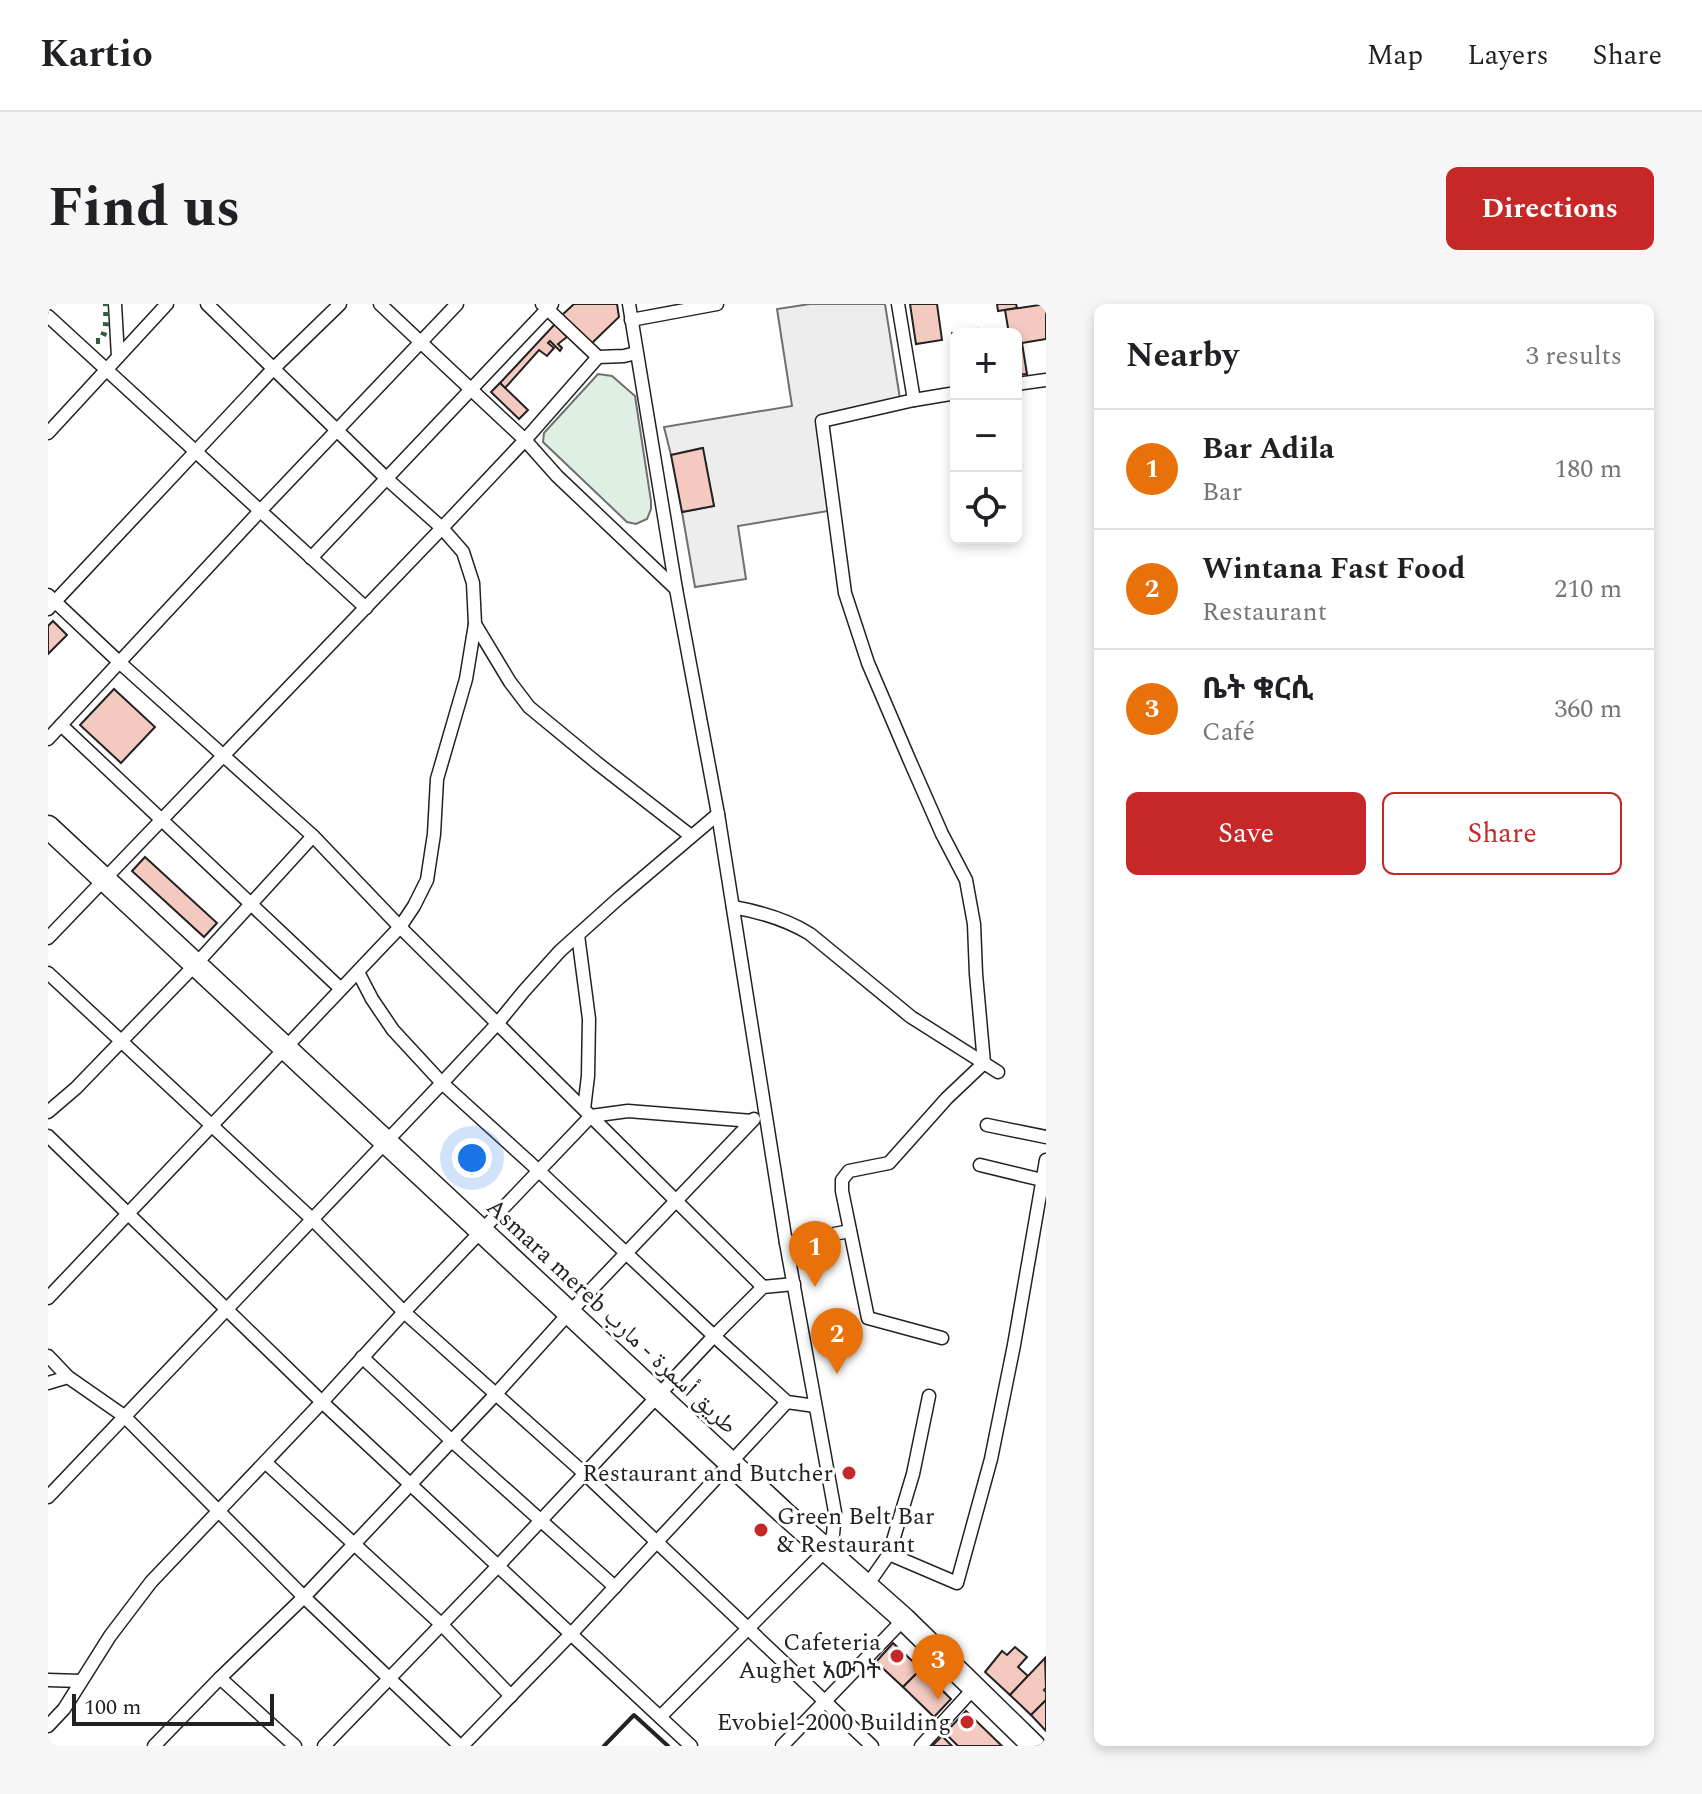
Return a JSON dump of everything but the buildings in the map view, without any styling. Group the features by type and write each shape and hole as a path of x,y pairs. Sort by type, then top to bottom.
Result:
{"highway":[{"name":"Asmara mereb طريق أسمرة - مارب","path":"48,827 825,1551 904,1619 1034,1746"}],"street":[{"path":"115,304 118,357"},
{"path":"48,433 167,304"},
{"path":"48,1298 358,972 400,927 414,906 427,880 434,834 437,779 466,679 475,624 473,583 463,552 442,528 387,479 207,304"},
{"path":"340,304 273,369 50,602 313,836 400,927 763,1287"},
{"path":"380,304 525,440 557,476 676,589"},
{"path":"48,739 457,304"},
{"path":"629,304 676,589 718,814 786,1243 835,1512 833,1535 825,1551 660,1717"},
{"path":"631,320 717,304"},
{"path":"898,304 914,400"},
{"path":"311,558 471,391 547,306 598,357"},
{"path":"48,316 366,608"},
{"path":"48,938 442,528 598,357 636,353"},
{"path":"1022,383 1046,380"},
{"path":"950,394 822,421 845,593 868,663 936,821 966,880 974,924 984,1063"},
{"path":"475,624 529,707 691,836"},
{"path":"61,725 341,989"},
{"path":"48,1497 442,1083 578,935 718,814"},
{"path":"48,1112 76,1088 196,964 313,836"},
{"path":"733,907 792,923 810,934 911,1017 998,1072"},
{"path":"48,1726 64,1709 110,1636 151,1582 539,1171 588,1112 589,1019 578,935"},
{"path":"358,972 393,1030 442,1083 787,1402 815,1406"},
{"path":"48,973 312,1219 404,1312 584,1473 872,1746"},
{"path":"942,1338 868,1318 842,1180 849,1171 889,1163 947,1098 984,1063"},
{"path":"154,1746 304,1597 765,1109"},
{"path":"588,1112 628,1111 752,1121"},
{"path":"987,1125 1046,1137"},
{"path":"48,1136 322,1402 691,1746"},
{"path":"889,1554 957,1583 991,1459 1046,1160"},
{"path":"980,1165 1042,1180"},
{"path":"786,1243 850,1231"},
{"path":"324,1746 763,1287 794,1284"},
{"path":"48,1356 68,1377 124,1416 304,1597 461,1746 571,1634 787,1402"},
{"path":"362,1357 615,1587"},
{"path":"48,1383 68,1377"},
{"path":"866,1587 889,1554 913,1474 929,1396"},
{"path":"265,1462 442,1625 511,1696"},
{"path":"782,1746 904,1619"},
{"path":"220,1678 295,1746"},
{"path":"48,1680 81,1681"},
{"path":"921,1746 975,1687"}],"green space":[{"path":"598,374 612,376 635,396 651,501 647,519 636,524 627,522 543,442 544,433"}],"shaded area":[{"path":"810,304 885,304 901,405 820,419 834,510 738,526 746,579 695,587 682,512 714,506 702,448 671,455 664,427 792,406 777,309"}],"hedge":[{"path":"96,341 100,341 104,332 106,304"}],"wall":[{"path":"604,1746 634,1715 668,1746"}],"place":[{"name":"Bar Adila","path":"815,1287"},
{"name":"Wintana Fast Food","path":"837,1374"},
{"name":"Restaurant and Butcher","path":"849,1473"},
{"name":"Green Belt Bar & Restaurant","path":"761,1530"},
{"name":"Cafeteria Aughet አውገት","path":"897,1656"},
{"name":"ቤት ቁርሲ","path":"938,1700"},
{"name":"Evobiel-2000 Building","path":"967,1722"}]}
